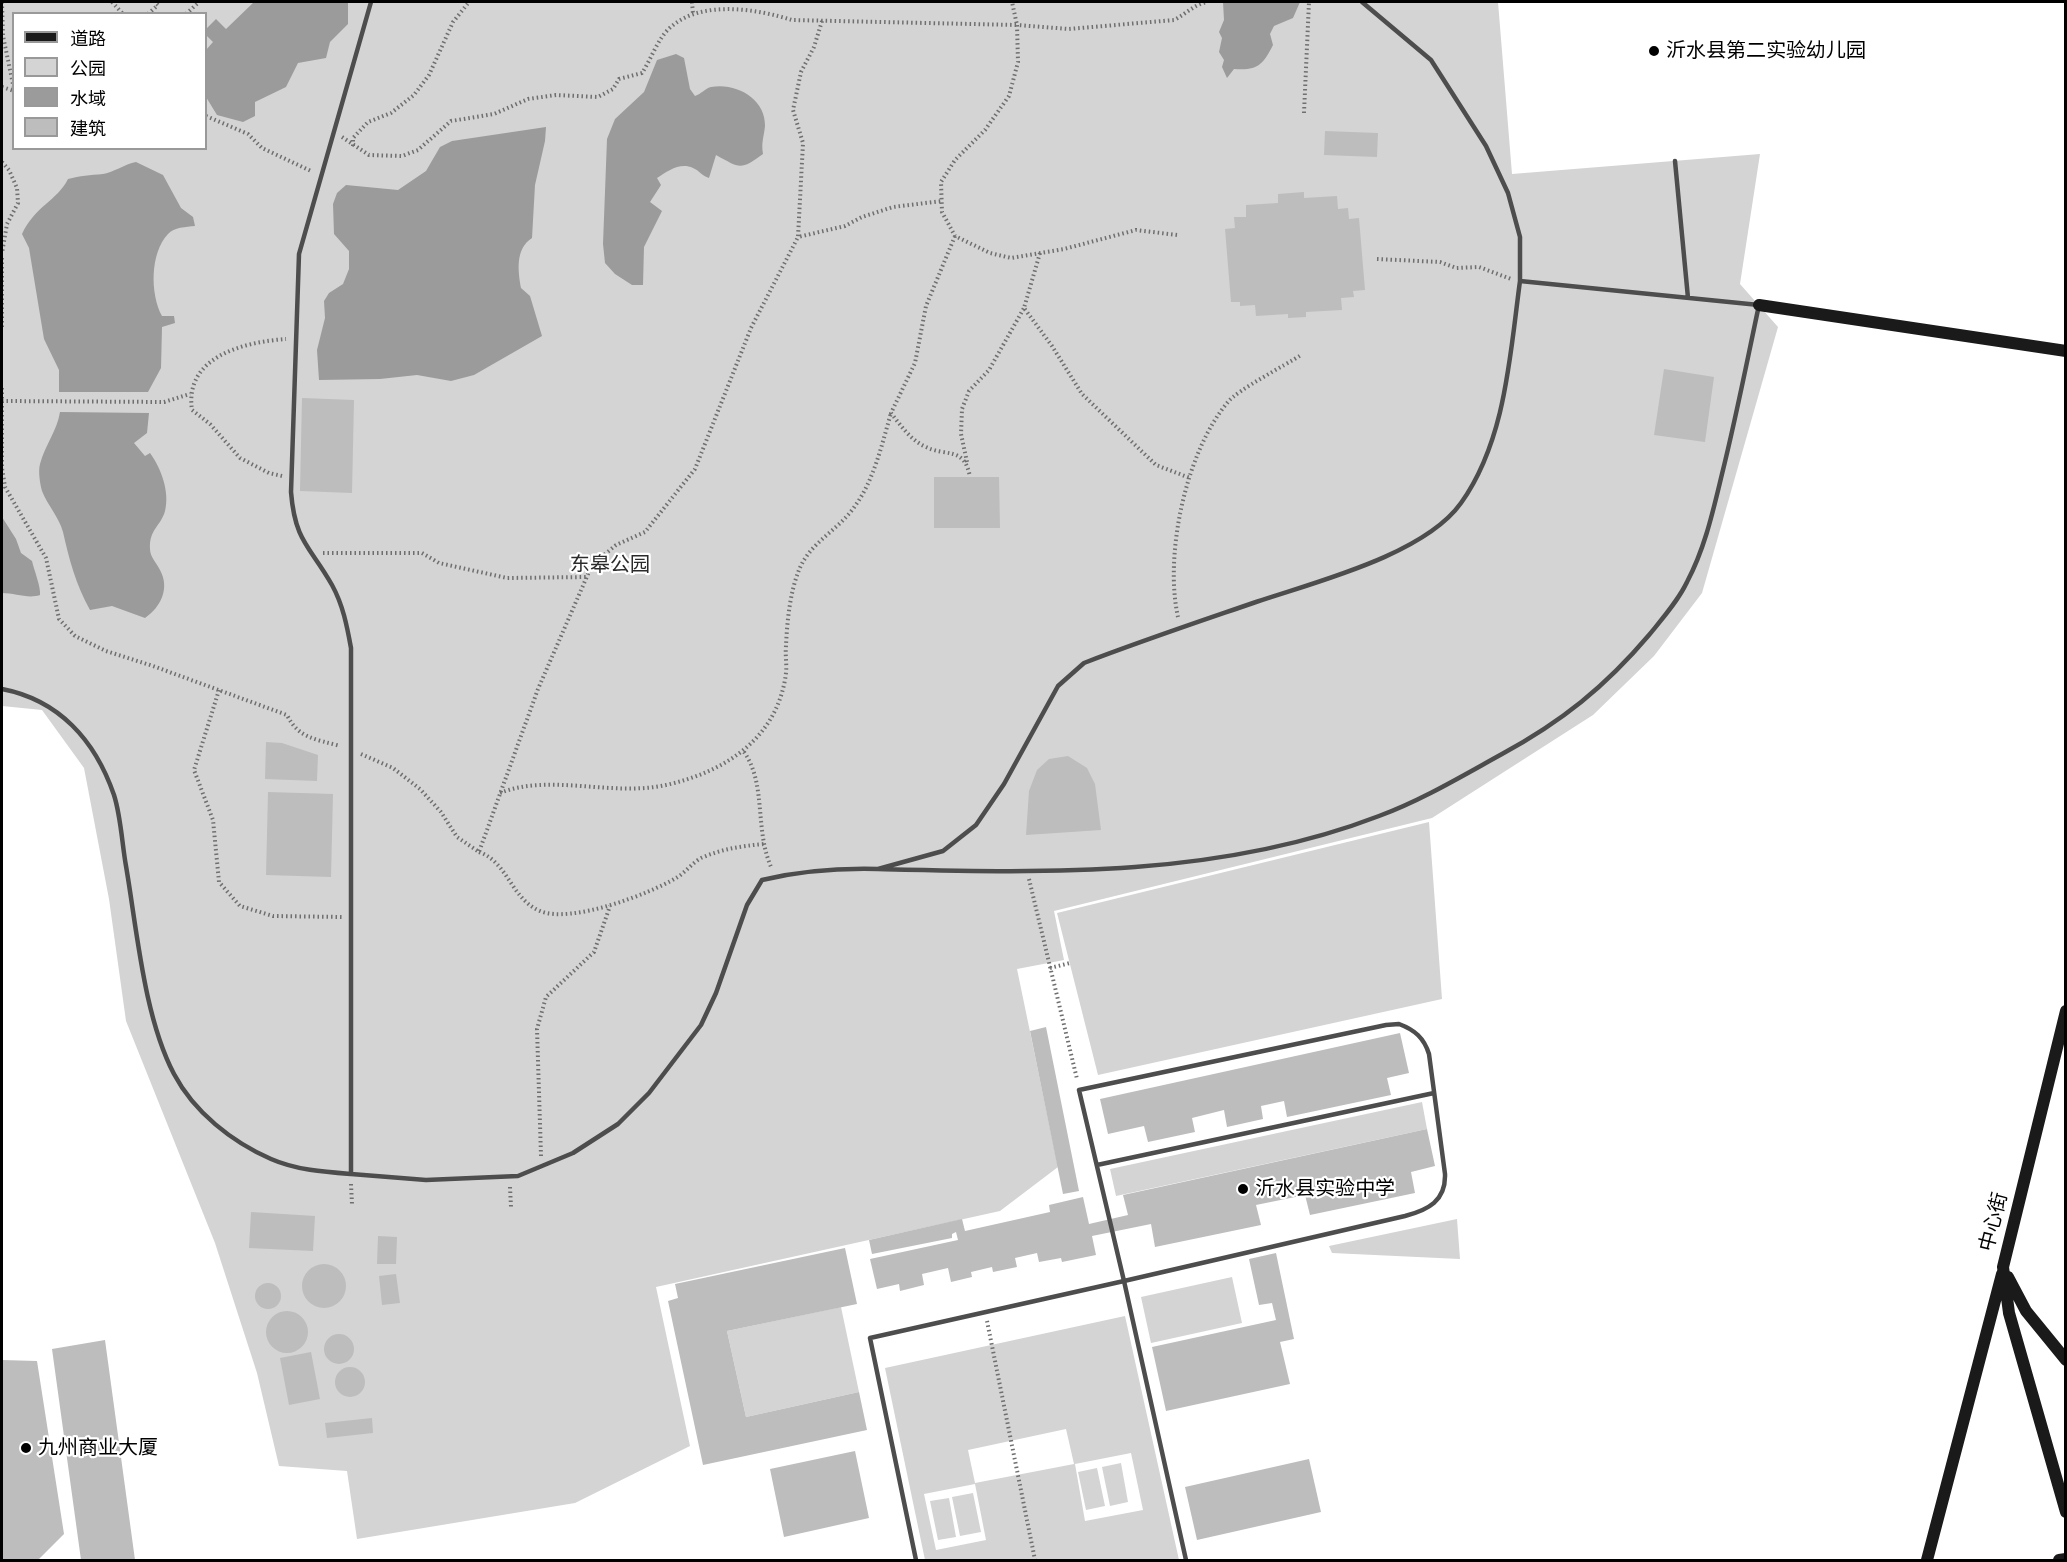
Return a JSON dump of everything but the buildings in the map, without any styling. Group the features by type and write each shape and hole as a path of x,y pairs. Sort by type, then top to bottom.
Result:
{"main road":[{"path":"1759,305 2066,351"},
{"name":"中心街","path":"2066,1011 2003,1267 2009,1313 2066,1512"},
{"path":"2003,1267 2026,1311 2066,1360"},
{"path":"1927,1560 2003,1267"},
{"path":"2060,1560 2066,1559"}],"lane":[{"path":"351,1174 351,648 344,611 332,585 310,553 293,519 291,478 299,254 371,2"},
{"path":"878,869 943,850 976,825 1004,784 1058,686 1084,663 1181,627 1372,562 1431,532 1461,503 1482,464 1502,404 1520,281 1520,237 1508,193 1486,146 1431,60 1362,2"},
{"path":"1675,161 1689,298"},
{"path":"2,689 38,699 56,709 71,722 98,759 114,796 156,1031 174,1074 200,1112 238,1141 272,1159 310,1170 426,1180 518,1176 573,1153 618,1124 649,1093 700,1025 716,993 747,905 762,879 792,873 878,869 1105,871 1234,856 1316,838 1382,816 1527,740 1581,704 1618,672 1660,621 1687,583 1708,533 1736,419 1759,305 1520,281"},
{"path":"916,1560 870,1338 1124,1281 1405,1216 1430,1207 1439,1200 1445,1184 1426,1043 1410,1028 1399,1024 1386,1025 1080,1092 1124,1281 1186,1560"},
{"path":"1097,1165 1434,1093"}],"path":[{"path":"2,2 3,36 12,80"},
{"path":"353,146 353,138 368,122 391,113 414,95 429,75 453,22 469,2"},
{"path":"692,2 693,14"},
{"path":"1012,2 1017,25 1018,62 1009,96 985,130 955,160 941,182 942,212 955,236 990,253 1011,258 1136,230 1177,235"},
{"path":"334,128 353,146 369,155 402,156 418,150 452,121 494,114 528,99 556,95 587,98 606,94 619,79 642,73 671,27 693,14 731,10 765,11 792,20 1017,25 1069,29 1173,20 1186,14 1196,4 1207,2"},
{"path":"1305,113 1309,2"},
{"path":"479,852 538,688 592,565 616,545 645,532 695,469 751,328 798,237 803,143 793,110 801,72 814,47 822,21"},
{"path":"207,116 248,134 262,148 320,175"},
{"path":"2,162 9,170 17,188 18,203 7,224 2,253"},
{"path":"798,237 845,226 862,217 892,207 942,201"},
{"path":"499,793 514,787 534,785 632,789 666,785 711,771 744,752 767,726 781,698 786,672 790,610 799,569 814,545 842,523 857,505 870,476 891,413 915,363 926,306 955,236"},
{"path":"970,477 961,434 962,409 969,391 989,370 1024,308 1040,253"},
{"path":"2,258 2,327"},
{"path":"1377,259 1440,262 1456,268 1479,267 1520,281"},
{"path":"1024,308 1052,345 1082,394 1156,465 1190,478"},
{"path":"291,478 269,473 240,458 210,424 192,410 190,394 195,377 205,364 218,356 253,344 296,338"},
{"path":"1181,627 1174,597 1174,551 1183,496 1206,438 1228,401 1301,355"},
{"path":"2,388 2,468 5,487 46,558 59,619 75,636 106,651 287,716 294,728 304,735 351,750 393,768 420,789 441,812 457,837 479,852 490,856 499,864 522,900 541,912 575,913 610,906 676,878 698,860 728,848 764,844"},
{"path":"2,401 164,402 190,394"},
{"path":"891,413 905,432 924,446 959,456 968,463"},
{"path":"310,553 422,553 439,563 507,578 587,577"},
{"path":"219,690 194,770 213,820 219,882 240,906 273,916 351,917"},
{"path":"744,752 752,763 757,784 764,844 776,876"},
{"path":"1027,872 1080,1092"},
{"path":"542,1166 537,1029 546,997 594,952 610,906"},
{"path":"1050,968 1070,963"},
{"path":"351,1174 352,1204"},
{"path":"509,1177 511,1207"},
{"path":"985,1312 1035,1560"}],"green space":[{"name":"东皋公园","path":"2,2 1498,2 1512,174 1760,154 1740,284 1778,327 1702,593 1654,656 1593,715 1432,818 1054,911 1064,960 1017,969 1058,1167 1000,1211 656,1287 690,1446 575,1503 357,1539 347,1471 279,1466 257,1373 215,1243 126,1021 109,899 84,768 42,710 2,706"},
{"path":"1429,822 1442,999 1098,1075 1057,913"},
{"path":"1422,1102 1427,1129 1116,1196 1110,1169"},
{"path":"1457,1219 1460,1259 1332,1253 1329,1246"},
{"path":"1232,1277 1242,1323 1151,1343 1141,1297"},
{"path":"841,1307 859,1392 746,1417 727,1331"},
{"path":"1125,1316 1179,1560 925,1560 885,1368","holes":["1066,1429 1074,1464 975,1483 968,1450","1131,1453 1143,1510 1085,1521 1075,1464","975,1484 986,1540 936,1550 924,1494"]},
{"path":"1121,1463 1128,1502 1110,1506 1102,1467"},
{"path":"1097,1468 1105,1506 1086,1510 1078,1472"},
{"path":"973,1493 981,1532 960,1536 952,1497"},
{"path":"949,1498 956,1537 938,1540 930,1501"}],"water":[{"path":"254,2 348,2 348,24 330,42 326,58 298,63 286,87 255,102 255,116 243,122 217,115 207,99 207,49 213,42 207,36 207,28 216,19 226,29"},
{"path":"1223,2 1300,2 1293,18 1274,26 1270,34 1273,45 1262,62 1254,68 1234,69 1227,78 1222,67 1224,60 1219,52 1222,38 1219,32 1224,20"},
{"path":"676,54 684,58 690,89 695,96 709,88 721,86 739,90 755,100 764,116 763,154 740,166 716,155 709,178 693,168 683,166 674,168 657,178 661,185 650,202 662,211 644,247 643,285 632,285 615,274 605,263 603,244 607,139 615,119 644,92 657,60"},
{"path":"546,127 535,185 532,238 523,248 519,261 521,288 530,296 542,336 474,375 451,381 417,375 380,379 319,380 317,350 325,318 324,301 329,293 343,284 349,269 349,251 334,234 333,204 337,193 346,185 398,190 426,171 440,147 452,141"},
{"path":"136,162 163,175 181,208 193,217 195,226 173,230 168,234 162,242 155,262 154,285 158,307 162,316 174,316 175,323 162,327 161,368 148,392 59,392 59,370 44,339 29,248 22,234 27,224 58,193 68,179 107,173"},
{"path":"60,412 149,413 147,433 134,443 145,456 150,453 158,466 164,480 166,504 163,516 150,542 150,552 163,577 164,590 156,608 145,618 112,606 90,610 81,591 70,562 61,527 42,491 39,470"},
{"path":"2,517 16,539 21,553 32,561 40,595 2,593"}],"place":[{"name":"沂水县第二实验幼儿园","path":"1654,51"},
{"name":"沂水县实验中学","path":"1243,1189"},
{"name":"九州商业大厦","path":"26,1448"}]}
